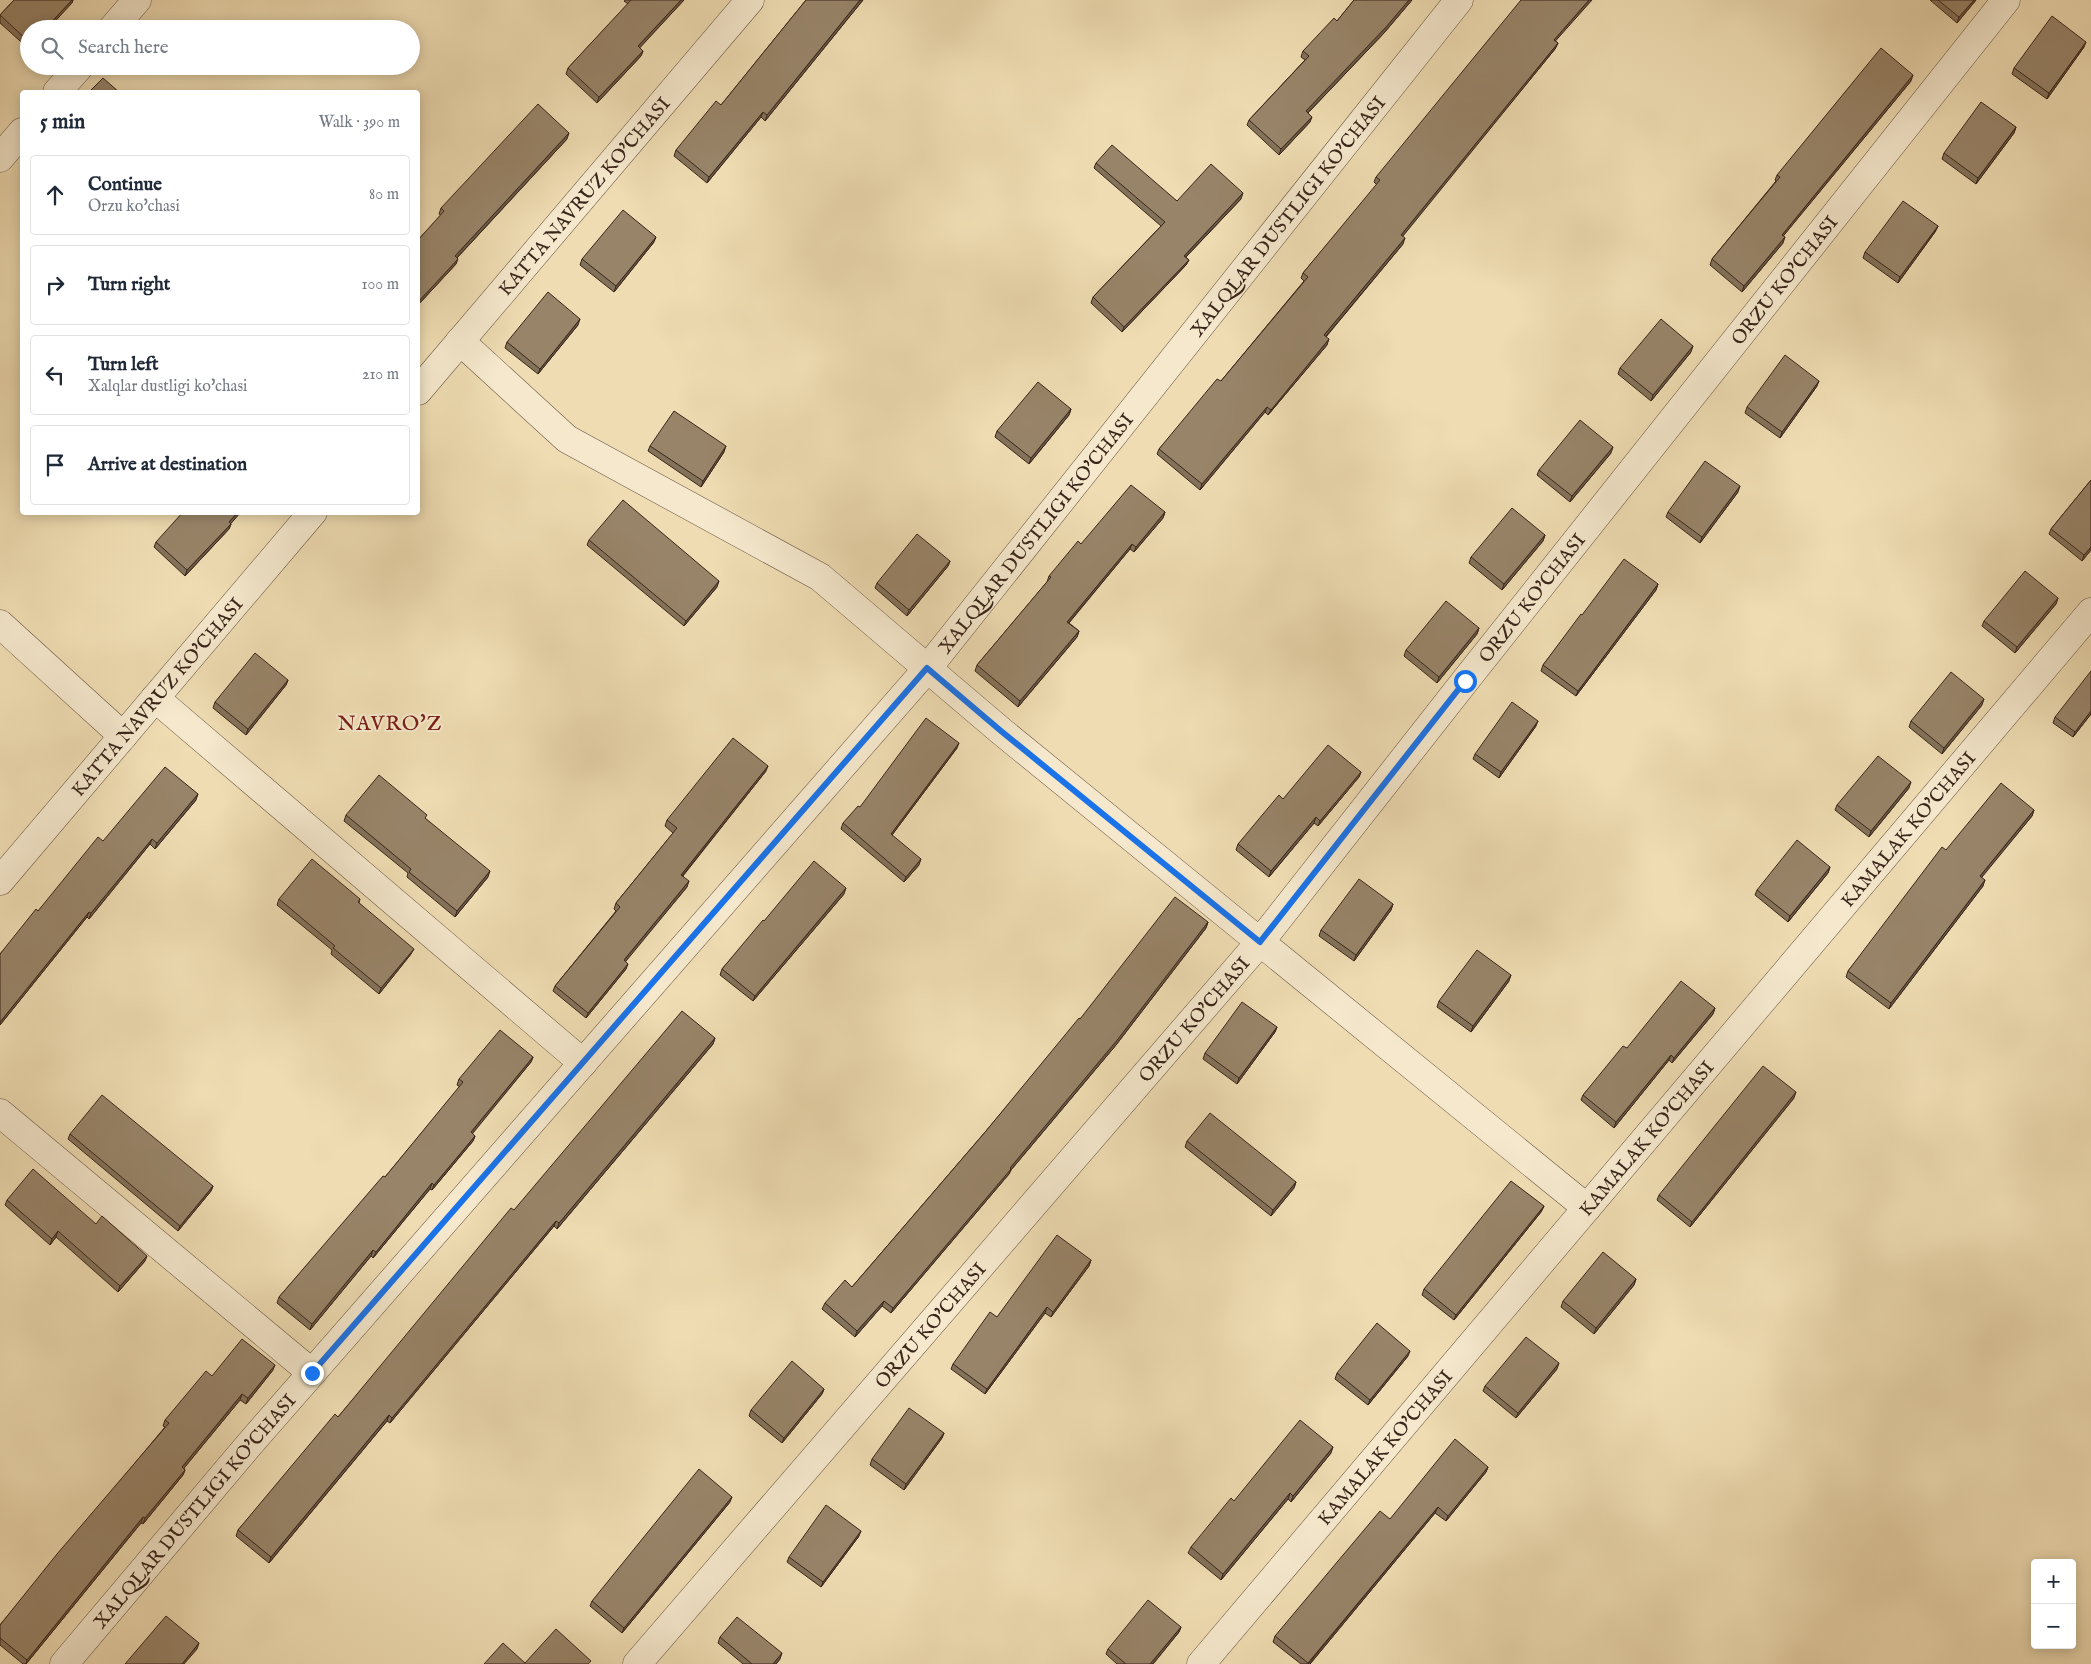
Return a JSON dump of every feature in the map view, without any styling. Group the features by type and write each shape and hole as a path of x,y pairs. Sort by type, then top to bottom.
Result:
{"street":[{"path":"120,20 137,0"},
{"name":"KATTA NAVRUZ KO'CHASI","path":"420,388 750,0"},
{"name":"XALQLAR DUSTLIGI KO'CHASI","path":"64,1664 248,1446 927,668 1459,0"},
{"name":"ORZU KO'CHASI","path":"637,1664 1260,942 2006,0"},
{"path":"59,90 72,75"},
{"path":"0,158 20,134"},
{"path":"460,341 566,439 820,577 1001,731 1587,1208"},
{"name":"KATTA NAVRUZ KO'CHASI","path":"0,880 311,515"},
{"name":"KAMALAK KO'CHASI","path":"1200,1664 2091,612"},
{"path":"0,624 124,736"},
{"path":"156,698 583,1063"},
{"path":"0,1113 312,1373"}],"building":[{"path":"14,0 72,0 53,20 20,20 20,34 0,15"},
{"path":"631,0 681,0 638,46 643,51 599,97 568,68"},
{"path":"806,0 860,0 767,115 763,112 709,177 676,150 716,101 721,105"},
{"path":"1354,0 1409,0 1386,27 1306,111 1312,117 1281,149 1249,120 1309,56 1303,51 1334,18 1337,21"},
{"path":"1521,0 1589,0 1554,40 1558,43 1401,235 1405,238 1324,335 1329,339 1271,410 1267,407 1202,484 1159,449 1217,379 1221,381 1308,277 1303,273 1380,180 1376,177"},
{"path":"1938,0 1974,0 1959,17"},
{"path":"2052,16 2086,42 2049,93 2014,68"},
{"path":"1881,48 1913,75 1782,235 1785,237 1744,286 1712,259 1780,177 1777,175"},
{"path":"103,78 117,90 91,90"},
{"path":"1981,102 2016,127 1978,178 1944,153"},
{"path":"538,104 569,133 455,256 458,259 420,300 420,238 444,211 441,208"},
{"path":"1112,145 1177,201 1211,164 1243,193 1184,256 1189,260 1124,327 1093,297 1165,222 1096,163"},
{"path":"1903,201 1938,226 1900,277 1865,252"},
{"path":"623,210 656,237 616,286 582,259"},
{"path":"548,292 580,319 540,369 507,342"},
{"path":"1661,319 1693,346 1653,395 1620,368"},
{"path":"1785,355 1819,381 1782,432 1747,407"},
{"path":"1038,382 1071,409 1031,458 997,431"},
{"path":"674,411 726,446 703,481 650,446"},
{"path":"1580,420 1613,447 1572,496 1539,470"},
{"path":"1705,461 1740,486 1702,537 1668,512"},
{"path":"2091,480 2091,547 2084,555 2051,529"},
{"path":"1131,485 1165,512 1136,547 1132,544 1067,622 1079,631 1020,701 977,665 1051,577 1049,576 1078,541 1081,544"},
{"path":"623,500 719,581 686,621 589,540"},
{"path":"1512,508 1545,535 1504,584 1471,557"},
{"path":"180,515 235,515 229,522 231,524 187,570 156,542"},
{"path":"917,534 950,561 909,610 877,583"},
{"path":"1624,559 1658,584 1578,691 1543,665"},
{"path":"2025,571 2058,598 2017,647 1984,621"},
{"path":"1446,601 1479,628 1439,677 1406,650"},
{"path":"255,653 288,680 248,729 215,702"},
{"path":"2091,671 2091,711 2075,732 2055,717"},
{"path":"1951,672 1984,699 1944,748 1911,721"},
{"path":"1512,702 1538,721 1501,772 1475,754"},
{"path":"926,718 959,743 891,834 921,859 906,877 843,823 858,806 860,807"},
{"path":"733,738 768,766 681,875 689,881 624,960 628,964 588,1013 555,986 620,907 616,903 677,828 667,820"},
{"path":"1328,745 1361,772 1320,821 1316,817 1271,871 1238,844 1279,795 1283,799"},
{"path":"1878,756 1911,782 1871,831 1837,805"},
{"path":"165,767 198,794 157,843 152,839 91,913 89,912 0,1022 0,954 36,909 38,911 98,837 103,841"},
{"path":"379,775 427,815 425,818 490,871 457,911 409,872 411,869 346,815"},
{"path":"2001,783 2034,810 1980,876 1985,880 1891,1003 1848,971 1942,847 1946,850"},
{"path":"1797,840 1830,867 1790,916 1757,890"},
{"path":"312,859 360,899 358,902 414,949 381,988 279,899"},
{"path":"814,861 846,888 755,996 722,969"},
{"path":"1359,879 1393,904 1356,955 1321,930"},
{"path":"1175,897 1208,922 1118,1039 893,1308 884,1301 857,1331 825,1303 845,1280 852,1287 1080,1019"},
{"path":"1477,950 1511,975 1473,1026 1439,1001"},
{"path":"1681,981 1715,1008 1674,1058 1671,1055 1616,1122 1583,1095 1623,1046 1627,1048"},
{"path":"1242,1002 1277,1027 1239,1078 1205,1053"},
{"path":"682,1011 715,1038 559,1223 556,1221 392,1418 389,1415 271,1557 238,1530 335,1414 338,1417 511,1208 514,1210"},
{"path":"500,1030 533,1057 471,1132 475,1136 434,1185 432,1183 376,1252 373,1250 312,1324 279,1297 383,1176 385,1177 463,1082 459,1079"},
{"path":"1763,1066 1796,1092 1692,1222 1659,1195"},
{"path":"102,1095 213,1186 180,1226 70,1134"},
{"path":"1210,1113 1296,1182 1273,1210 1187,1141"},
{"path":"33,1169 96,1224 102,1216 147,1256 120,1286 58,1231 52,1239 7,1200"},
{"path":"1511,1181 1544,1206 1456,1315 1424,1289"},
{"path":"1057,1235 1091,1260 1053,1312 1047,1307 987,1389 953,1364 990,1312 997,1317"},
{"path":"1603,1252 1636,1279 1596,1328 1563,1301"},
{"path":"1377,1323 1410,1351 1370,1400 1337,1373"},
{"path":"1526,1337 1559,1363 1518,1413 1485,1386"},
{"path":"242,1339 275,1365 248,1398 242,1394 182,1467 185,1470 145,1518 143,1517 27,1660 0,1638 0,1625 57,1554 169,1423 165,1420 206,1371 212,1376"},
{"path":"792,1361 824,1389 784,1438 751,1410"},
{"path":"909,1408 944,1433 906,1484 872,1459"},
{"path":"1300,1420 1333,1447 1293,1496 1290,1493 1223,1574 1191,1547 1231,1498 1234,1501"},
{"path":"1455,1439 1488,1467 1448,1516 1438,1507 1308,1663 1275,1636 1380,1511 1390,1519"},
{"path":"699,1469 732,1497 624,1628 592,1601"},
{"path":"826,1505 861,1531 823,1582 789,1557"},
{"path":"1148,1600 1181,1627 1150,1664 1126,1664 1108,1649"},
{"path":"166,1616 199,1643 182,1664 125,1664"},
{"path":"737,1617 782,1653 773,1664 752,1664 720,1637"},
{"path":"556,1629 591,1661 588,1664 484,1664 503,1643 525,1663"}],"district":[{"name":"NAVRO'Z","path":"390,723"}],"route":[{"path":"312,1373 927,668 1001,731 1260,942 1465,681"}]}
